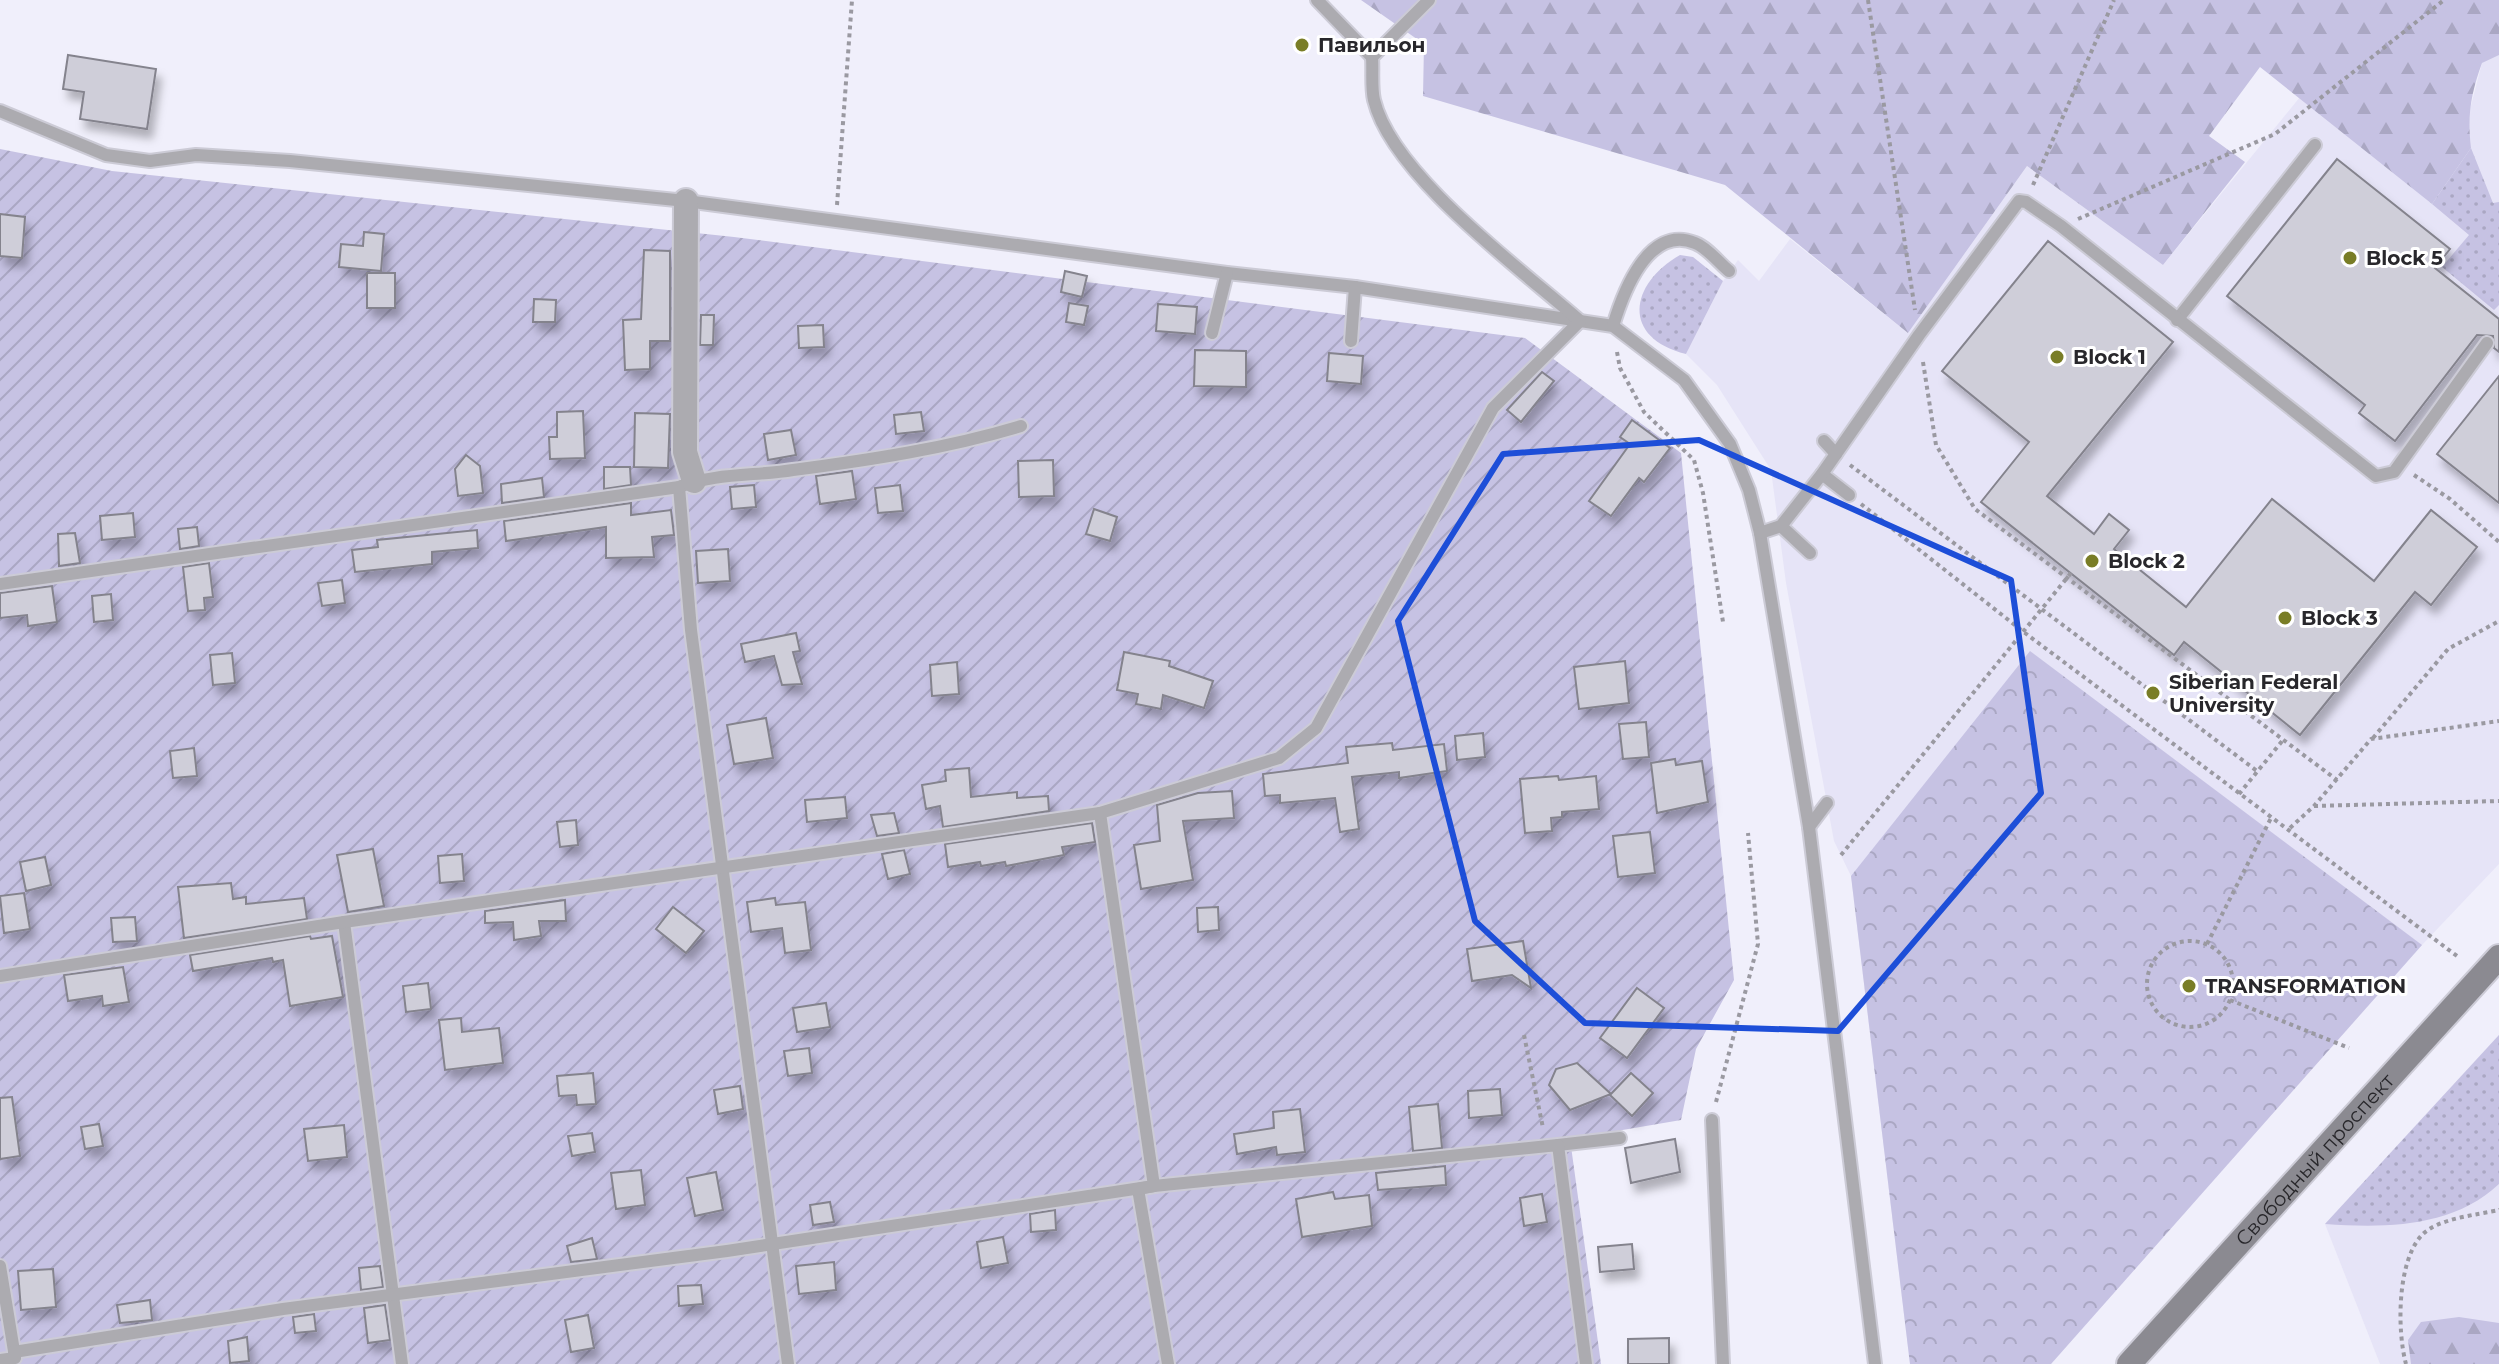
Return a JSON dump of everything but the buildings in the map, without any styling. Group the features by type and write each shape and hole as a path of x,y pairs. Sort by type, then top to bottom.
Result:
{"main road":[{"name":"Свободный проспект","path":"2129,1364 2499,957"}],"street":[{"path":"686,201 686,484"}],"lane":[{"path":"1317,0 1372,57 1374,100 1394,146 1422,181 1580,321"},
{"path":"1372,57 1429,0"},
{"path":"0,111 106,155 150,161 196,155 290,161 686,201 1227,273 1355,287 1613,326 1684,380 1694,393 1730,444 1749,490 1760,533 1809,827 1875,1364"},
{"path":"2177,320 2315,145"},
{"path":"1760,533 1781,526 1822,474 2012,207 2026,202 2061,226 2368,471 2385,477 2394,472 2487,343"},
{"path":"1613,326 1625,288 1661,245 1679,239 1699,244 1729,271"},
{"path":"1212,333 1227,273"},
{"path":"1616,275 1625,288"},
{"path":"1351,341 1355,287"},
{"path":"0,976 344,922 1100,813 1279,758 1316,728 1493,408 1580,321"},
{"path":"0,584 884,455 975,440 1021,426"},
{"path":"1824,441 1836,454"},
{"path":"1822,474 1849,495"},
{"path":"686,484 691,630 788,1364"},
{"path":"1781,526 1810,553"},
{"path":"1809,827 1827,803"},
{"path":"1100,813 1154,1186"},
{"path":"344,922 402,1364"},
{"path":"1712,1120 1723,1364"},
{"path":"0,1360 283,1309 770,1244 1154,1186 1620,1138"},
{"path":"1558,1145 1586,1364"},
{"path":"1138,1189 1168,1364"},
{"path":"0,1266 15,1358"}],"path":[{"path":"836,221 852,0"},
{"path":"1868,0 1936,445 1975,509 2069,575 2337,780"},
{"path":"2026,202 2114,0"},
{"path":"2061,226 2275,134 2444,0"},
{"path":"1613,326 1620,368 1644,412 1694,460 1703,493 1723,622"},
{"path":"1836,454 2257,771"},
{"path":"2394,472 2418,475 2499,542"},
{"path":"1849,495 2025,633 2271,818 2290,828 2457,956"},
{"path":"1841,855 2025,633 2069,575"},
{"path":"2290,828 2337,780 2448,649 2499,621"},
{"path":"2371,739 2499,721"},
{"path":"2239,794 2283,739"},
{"path":"2314,806 2499,801"},
{"path":"2207,944 2271,818"},
{"path":"1712,1120 1758,944 1748,833"},
{"path":"2178,942 2207,944 2227,961 2233,987 2230,1000 2222,1012 2197,1026 2169,1022 2150,1000 2146,986 2155,958 2178,942"},
{"path":"2230,1000 2349,1048"},
{"path":"1524,1035 1545,1141 1558,1145"},
{"path":"2406,1364 2401,1345 2400,1318 2409,1255 2423,1234 2443,1224 2499,1210"}],"highlighted area":[{"path":"1699,440 2011,580 2041,793 1838,1031 1585,1023 1475,921 1398,621 1503,454"}],"shaded area":[{"name":"Siberian Federal University","path":"2499,55 2499,864 2422,945 2051,1364 1910,1364 1851,876 1834,841 1786,583 1771,470 1717,385 1686,354 1723,281 1738,260 1759,281 1790,239 1908,333 2027,166 2163,265 2300,97 2432,204 2467,121 2482,63"},
{"path":"2499,1035 2499,1364 2380,1364 2325,1224"}],"green space":[{"path":"1361,0 2499,0 2499,55 2482,63 2478,74 2470,115 2471,148 2432,204 2260,67 2209,136 2245,162 2163,265 2027,166 1908,333 1725,185 1423,96 1424,44"},
{"path":"2471,148 2493,203 2499,202 2499,305 2494,310 2442,267 2469,235 2432,204"},
{"path":"0,149 112,171 734,237 1525,338 1681,453 1734,980 1696,1049 1681,1120 1570,1139 1601,1364 0,1364"},
{"path":"1680,255 1693,257 1723,281 1686,354 1650,336 1642,323 1640,309 1642,295 1650,280"},
{"path":"2030,651 2422,945 2051,1364 1910,1364 1851,876"},
{"path":"2499,1035 2499,1184 2480,1199 2439,1217 2394,1225 2325,1224"},
{"path":"2459,1317 2499,1323 2499,1364 2411,1364 2408,1340 2421,1322"}],"place":[{"name":"Павильон","path":"1302,45"},
{"name":"Block 5","path":"2350,258"},
{"name":"Block 1","path":"2057,357"},
{"name":"Block 2","path":"2092,561"},
{"name":"Block 3","path":"2285,618"},
{"name":"Siberian Federal University","path":"2153,693"},
{"name":"TRANSFORMATION","path":"2189,986"}]}
